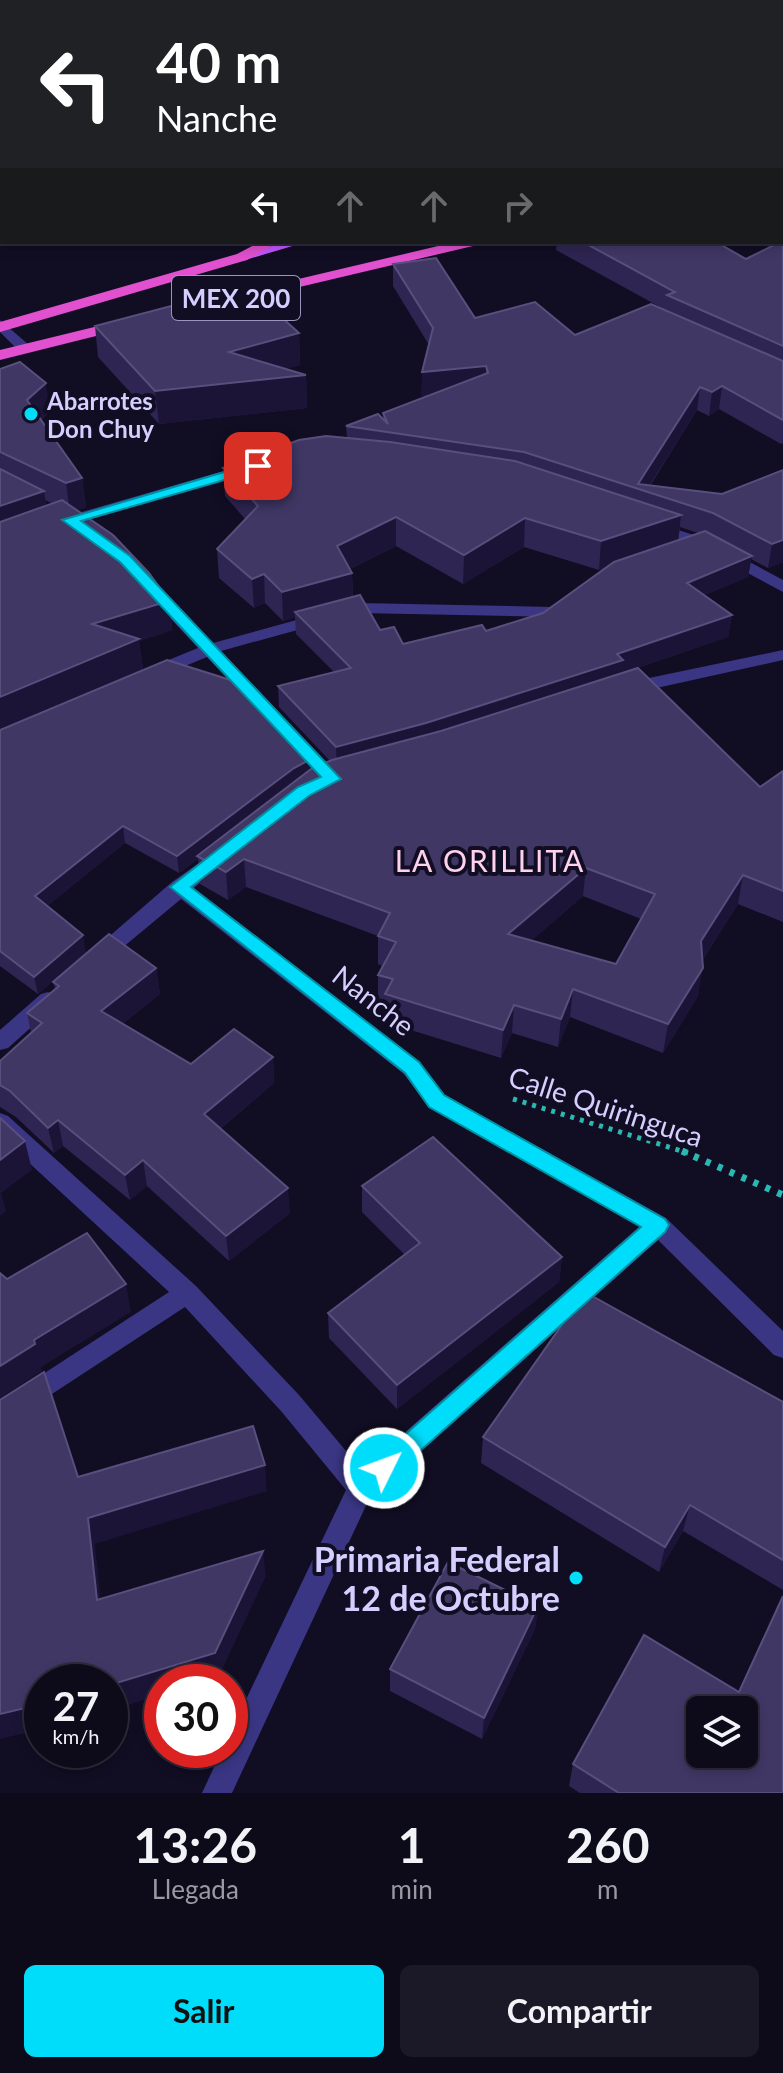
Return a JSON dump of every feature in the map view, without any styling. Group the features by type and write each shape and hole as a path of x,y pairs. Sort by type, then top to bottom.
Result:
{"highway":[{"name":"MEX 200","path":"1,326 242,257 267,244"},
{"name":"MEX 200","path":"210,304 465,244"},
{"name":"MEX 200","path":"0,355 132,323"}],"main road":[{"path":"242,257 292,244"}],"street":[{"path":"1,326 24,348"},
{"path":"41,530 62,517 258,466"},
{"path":"62,517 92,536"},
{"path":"631,519 703,543 783,587"},
{"path":"675,552 703,543"},
{"path":"136,570 331,780"},
{"path":"137,680 210,649 358,608 557,612 581,595"},
{"path":"606,695 646,683 783,655"},
{"path":"84,970 231,846"},
{"name":"Nanche","path":"179,887 412,1068 437,1101 658,1225 783,1347"},
{"path":"0,1042 60,991"},
{"path":"0,1122 187,1293 290,1403 361,1488"},
{"path":"217,1793 361,1488 658,1225"},
{"path":"0,1416 187,1293"}],"path":[{"name":"Calle Quiringuca","path":"501,1095 693,1155 783,1195"}],"building":[{"path":"587,244 720,244 746,259 783,244 783,346 667,295 675,292"},
{"path":"436,258 475,318 535,302 575,335 651,304 783,361 783,420 722,386 712,392 700,387 638,484 722,494 783,470 783,540 772,544 713,513 524,452 346,426 378,414 388,424 383,413 488,373 486,366 422,372 433,328 393,264"},
{"path":"247,286 299,333 229,352 306,375 155,391 95,326"},
{"path":"20,362 46,383 27,400 82,478 66,483 0,452 0,369"},
{"path":"326,436 390,442 515,461 681,515 601,541 525,518 464,555 396,517 337,546 352,573 282,592 264,574 252,579 217,549 258,506 223,468 299,440"},
{"path":"0,469 44,491 0,506"},
{"path":"62,500 113,535 149,573 169,601 92,624 139,639 0,697 0,522"},
{"path":"705,531 752,556 687,583 732,615 617,654 623,660 426,723 336,747 278,686 351,668 295,612 360,595 380,630 394,627 403,644 482,625 486,631 543,613 614,562"},
{"path":"167,660 243,684 313,758 294,768 177,856 123,826 35,896 83,935 34,977 0,951 0,730"},
{"path":"638,668 760,787 783,771 783,891 743,875 701,941 703,968 668,1024 573,989 561,1019 514,1005 503,1030 385,994 393,979 378,975 396,942 378,936 390,913 244,859 226,872 197,856 311,769 332,760 441,731","holes":["586,868 655,894 616,964 508,934"]},
{"path":"109,934 156,968 101,1011 191,1064 234,1029 273,1057 204,1114 288,1188 226,1236 143,1160 125,1175 58,1120 48,1128 0,1085 0,1061 42,1023 27,1013 59,986 53,982"},
{"path":"0,1118 25,1141 0,1160"},
{"path":"433,1137 562,1257 397,1385 328,1313 420,1243 362,1186"},
{"path":"87,1233 126,1284 34,1340 35,1344 0,1366 0,1273 7,1279"},
{"path":"585,1292 783,1402 783,1560 690,1505 665,1547 483,1437"},
{"path":"44,1372 78,1477 253,1426 265,1465 88,1518 97,1600 263,1551 215,1653 179,1664 144,1664 144,1675 128,1680 128,1664 24,1664 24,1708 0,1714 0,1400"},
{"path":"448,1562 538,1606 484,1718 390,1669"},
{"path":"783,1596 783,1793 619,1793 573,1764 644,1635 739,1692"}],"place":[{"name":"Abarrotes Don Chuy","path":"31,414"},
{"name":"Primaria Federal 12 de Octubre","path":"576,1578"}],"district":[{"name":"LA ORILLITA","path":"490,860"}],"route":[{"path":"258,466 69,520 125,559 332,779 304,791 179,887 412,1068 437,1101 658,1225 384,1468"}]}
